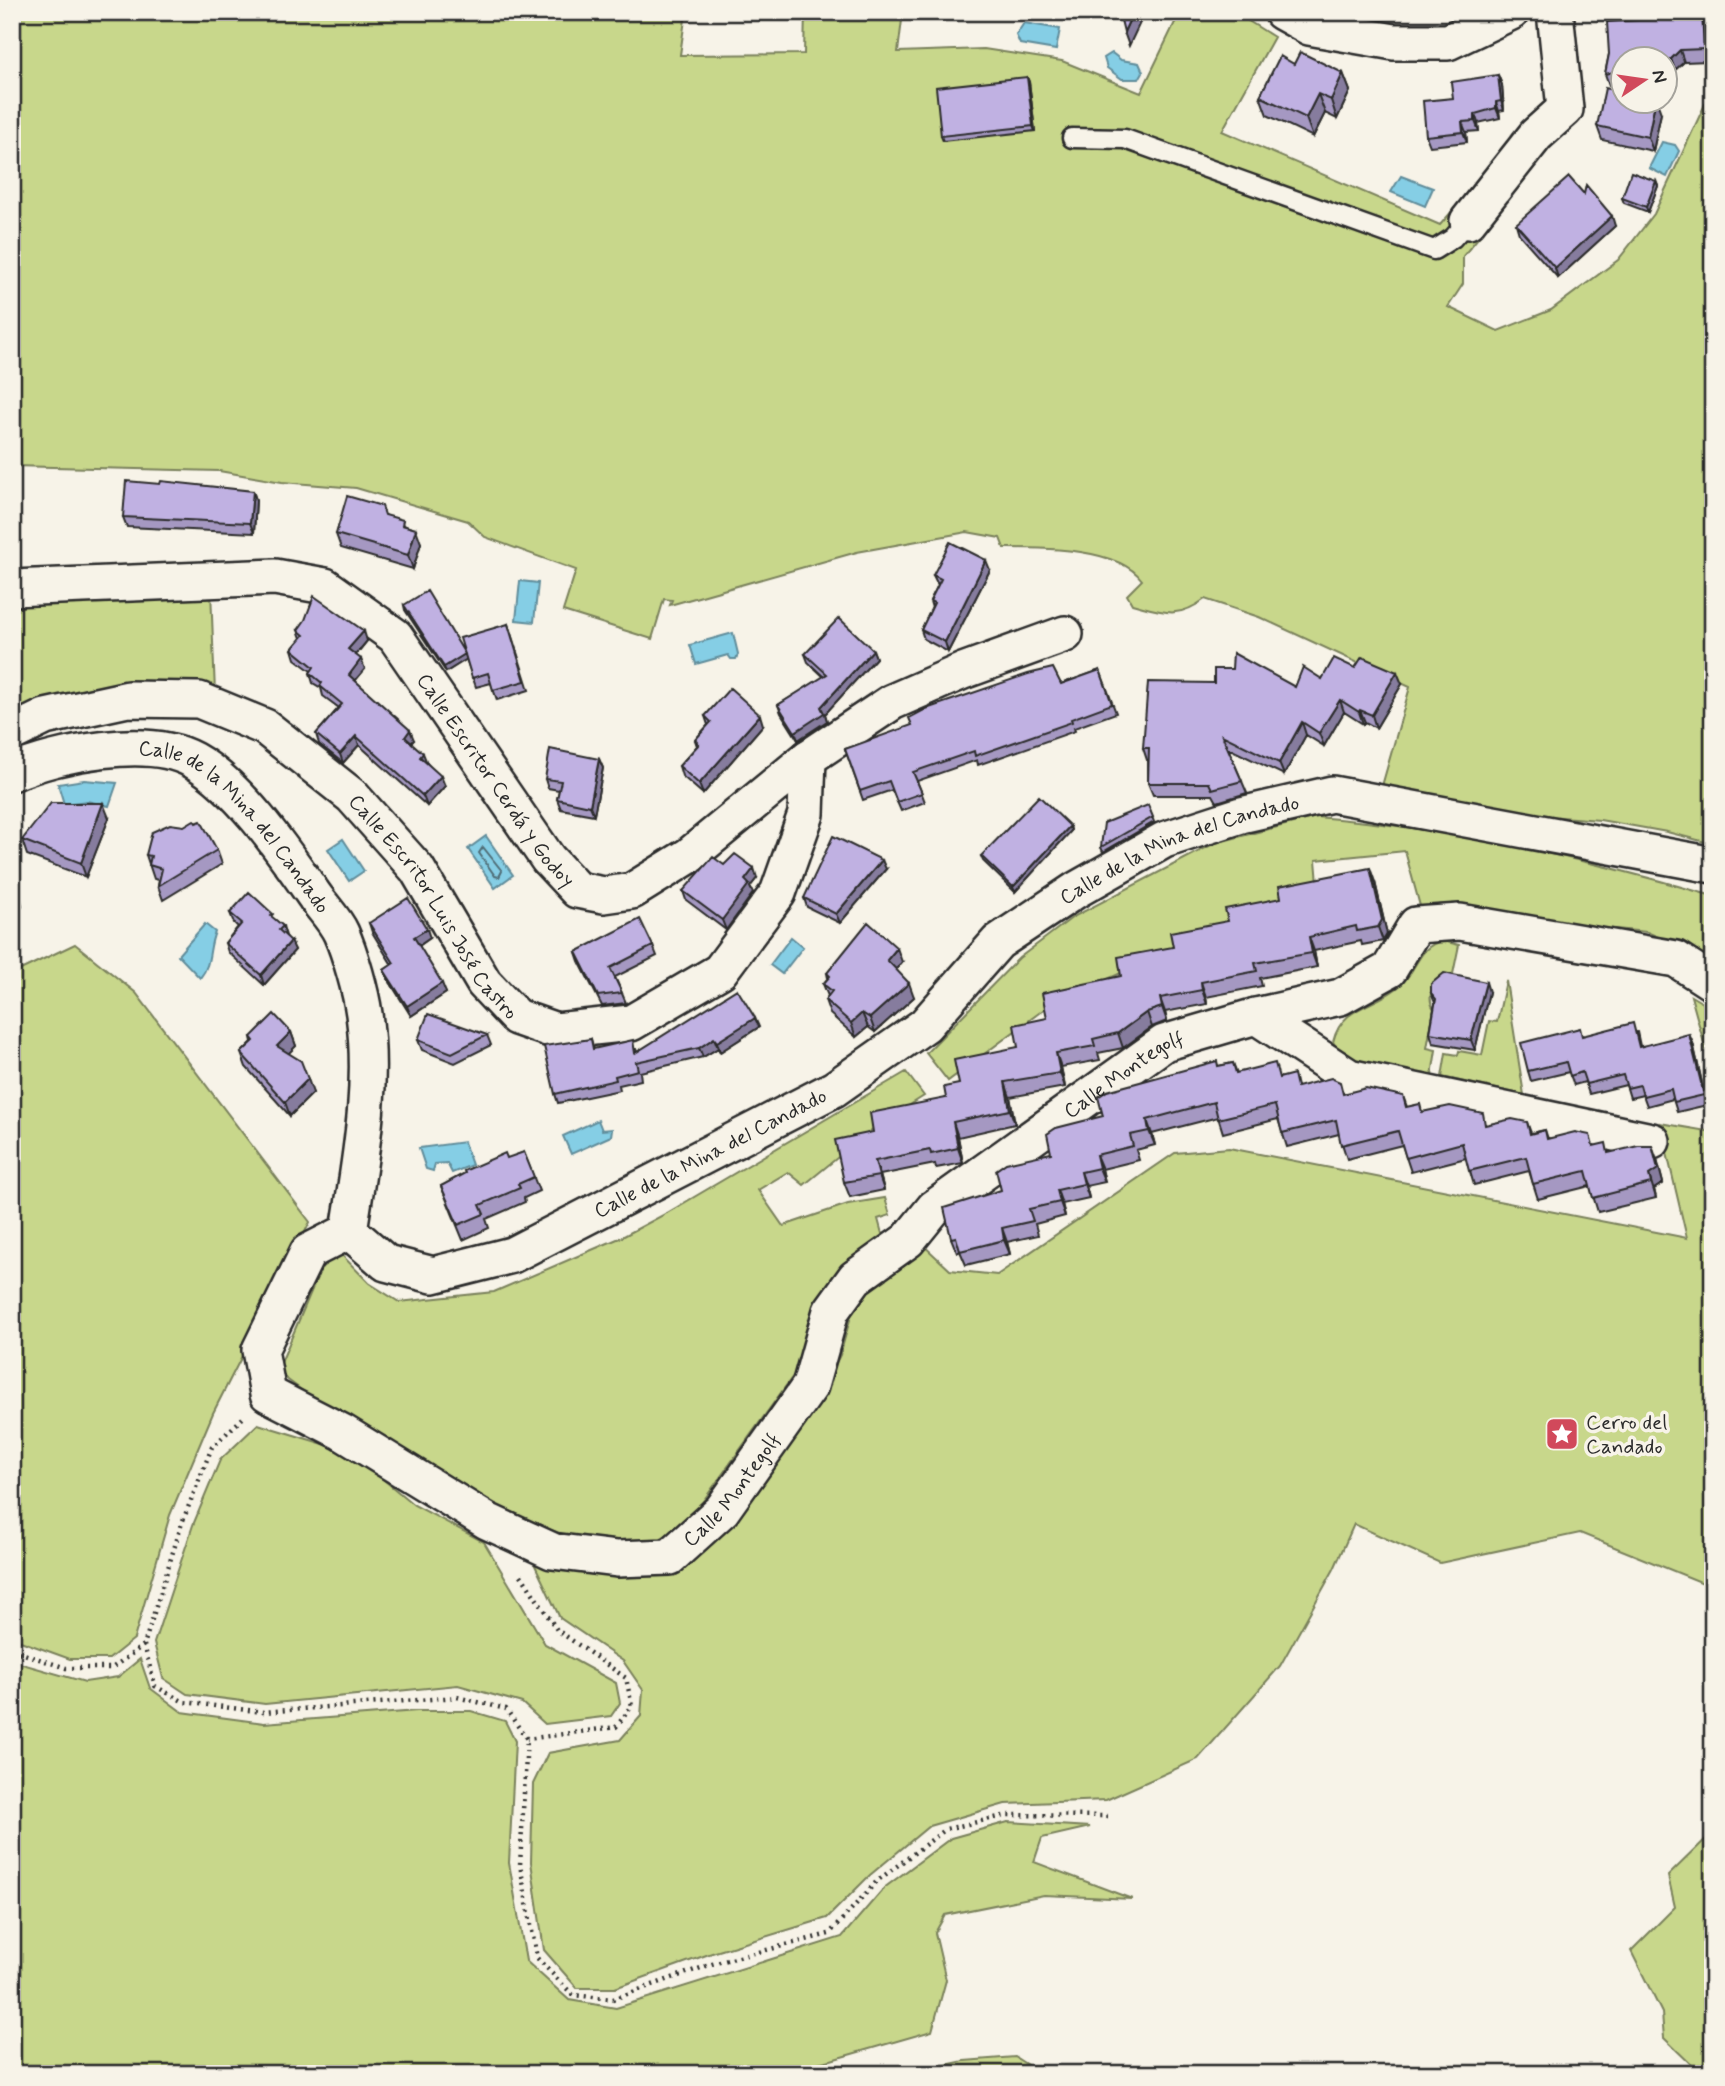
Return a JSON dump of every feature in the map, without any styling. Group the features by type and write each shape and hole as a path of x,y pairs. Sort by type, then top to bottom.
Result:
{"street":[{"path":"1282,12 1309,27 1394,42 1448,42 1511,12"},
{"path":"1468,220 1536,135 1565,109 1555,12"},
{"name":"Calle Escritor Cerdá y Godoy","path":"12,588 275,577 325,586 395,636 548,859 577,890 604,895 632,891 690,855 808,758 892,702 963,671 1065,634"},
{"name":"Calle Escritor Luis José Castro","path":"12,733 45,717 128,699 199,700 265,727 352,796 417,869 484,983 516,1017 556,1031 631,1023 720,971 778,893 806,814 808,758"},
{"name":"Calle de la Mina del Candado","path":"12,773 32,764 91,751 149,748 192,759 221,781 277,842 340,932 364,1014 366,1120 349,1231 386,1264 433,1275 512,1255 834,1089 925,1026 998,942 1076,890 1164,840 1241,815 1332,794 1713,865"},
{"name":"Calle Montegolf","path":"268,1394 342,1432 487,1521 552,1551 617,1559 670,1557 722,1510 810,1386 831,1311 855,1278 908,1240 934,1208 1164,1043 1255,1016 1339,997 1389,970 1416,925 1460,922 1675,959 1713,983"},
{"path":"1255,1016 1349,1077 1652,1141"},
{"path":"268,1394 260,1350 308,1252 349,1231"}],"lane":[{"path":"1072,138 1125,139 1434,250 1453,238 1468,220"}],"path":[{"path":"268,1394 212,1447 182,1523 145,1645 155,1686 184,1702 263,1712 457,1697 506,1709 527,1739 520,1865 537,1958 573,1995 613,1999 712,1964 829,1934 877,1881 946,1829 1008,1815 1108,1816"},
{"path":"515,1565 557,1630 626,1678 632,1706 616,1727 527,1739"},
{"path":"12,1650 66,1668 112,1668 145,1645"}],"green space":[{"path":"12,12 686,12 680,55 804,54 805,12 903,12 898,52 984,49 1062,61 1141,93 1180,12 1234,12 1274,37 1222,131 1440,225 1454,209 1482,233 1463,256 1463,284 1448,307 1498,331 1551,310 1618,260 1654,214 1713,87 1713,844 1667,832 1600,820 1535,815 1382,786 1410,687 1259,617 1205,599 1178,612 1132,604 1127,595 1142,580 1131,569 1098,555 1058,549 1004,548 1000,538 967,532 857,552 670,605 672,600 664,599 652,639 563,611 576,570 485,537 468,521 356,488 282,482 219,471 12,466"},
{"path":"211,590 215,693 12,717 12,603"},
{"path":"1316,817 1416,829 1516,846 1713,896 1713,961 1647,932 1520,920 1420,906 1405,851 1316,860 1319,894 1123,972 1047,1007 948,1081 926,1053 1019,958 1073,917 1215,843"},
{"path":"1443,941 1459,945 1452,979 1434,983 1431,993 1434,1009 1427,1048 1436,1050 1432,1075 1378,1067 1341,1051 1333,1042 1344,1020 1392,992 1407,978 1423,952 1435,943"},
{"path":"75,944 136,993 310,1222 213,1413 170,1515 134,1639 109,1659 70,1659 12,1638 12,974"},
{"path":"1506,981 1524,1095 1442,1077 1446,1053 1458,1055 1459,1051 1482,1055 1489,1021 1497,1022"},
{"path":"1691,996 1713,1009 1713,1076"},
{"path":"906,1072 924,1096 875,1127 804,1185 788,1172 758,1190 783,1226 848,1204 885,1198 890,1215 878,1219 884,1241 806,1358 688,1522 646,1547 579,1540 501,1512 338,1417 277,1372 321,1268 340,1253 369,1283 399,1302 494,1292 622,1237 667,1213"},
{"path":"1660,1123 1713,1132 1713,1587 1580,1533 1440,1563 1354,1524 1334,1569 1280,1666 1198,1759 1106,1800 1005,1804 929,1826 870,1875 827,1918 712,1953 615,1988 577,1988 544,1950 531,1862 533,1784 548,1753 620,1740 641,1716 643,1690 623,1661 560,1618 533,1561 621,1578 678,1568 822,1390 840,1355 855,1302 920,1242 950,1270 997,1275 1175,1153 1229,1148 1687,1238"},
{"path":"258,1424 350,1452 414,1505 484,1542 545,1644 616,1683 620,1703 611,1716 545,1724 522,1703 458,1685 265,1704 187,1694 163,1678 154,1643 193,1525 220,1460"},
{"path":"140,1659 150,1688 182,1712 264,1723 417,1711 471,1711 505,1721 515,1741 509,1863 526,1961 569,2000 616,2008 842,1937 884,1888 951,1838 1008,1822 1090,1827 1042,1838 1034,1862 1132,1899 1044,1895 945,1915 935,1933 946,1980 932,2031 831,2060 767,2074 12,2074 12,1661 85,1682 118,1677"},
{"path":"1713,1832 1713,2074 1695,2074 1699,2072 1664,2038 1662,2013 1631,1951 1675,1907 1668,1876"},
{"path":"1015,2057 1041,2074 905,2074 964,2061"}],"water":[{"path":"1024,23 1060,29 1056,50 1020,44 1016,35"},
{"path":"1112,53 1121,60 1139,63 1143,72 1139,79 1122,79 1107,68 1104,58"},
{"path":"1662,142 1675,145 1679,151 1667,177 1649,168"},
{"path":"1401,176 1433,188 1425,206 1391,192"},
{"path":"520,581 538,583 534,622 516,620"},
{"path":"733,633 738,654 736,659 731,659 728,655 696,664 690,645"},
{"path":"84,780 117,783 109,806 87,801 64,804 58,784"},
{"path":"486,836 513,875 495,888 468,849"},
{"path":"343,839 364,871 349,881 328,849"},
{"path":"205,924 215,932 206,967 200,978 178,955"},
{"path":"791,937 803,947 782,974 770,965"},
{"path":"598,1120 602,1130 612,1129 611,1136 571,1154 563,1136"},
{"path":"464,1142 472,1165 452,1173 447,1163 435,1164 433,1171 426,1169 419,1148"}],"building":[{"path":"1119,12 1133,12 1124,32"},
{"path":"1653,12 1702,12 1704,49 1680,50 1680,46 1610,46 1610,73 1605,74 1609,54 1607,22 1653,19"},
{"path":"1300,52 1343,73 1331,100 1318,94 1306,118 1260,96 1280,56 1294,64"},
{"path":"1498,75 1501,101 1496,102 1496,108 1475,114 1475,121 1462,122 1463,132 1426,136 1423,101 1453,98 1451,82"},
{"path":"1027,77 1033,126 941,136 936,87"},
{"path":"1605,88 1610,89 1610,116 1652,116 1648,137 1597,126"},
{"path":"1631,172 1656,181 1646,207 1622,198"},
{"path":"1569,177 1584,194 1586,185 1612,216 1555,268 1516,224"},
{"path":"126,481 160,484 161,481 253,491 250,523 123,517"},
{"path":"347,496 382,506 385,515 403,520 402,525 416,529 408,555 336,534"},
{"path":"950,542 986,560 945,642 921,630 934,603 930,601 941,579 933,575"},
{"path":"427,591 465,654 444,667 404,605"},
{"path":"314,596 364,631 348,649 361,659 349,675 410,730 405,737 423,753 420,757 441,776 423,796 356,736 340,754 316,734 342,704 320,686 322,683 310,673 314,667 292,649 304,635 298,630"},
{"path":"839,618 873,650 821,707 824,713 795,732 778,705 827,674 805,654"},
{"path":"508,624 525,681 493,690 488,673 472,678 460,638"},
{"path":"1233,653 1295,687 1303,667 1322,679 1334,658 1355,668 1362,657 1397,672 1372,715 1360,710 1359,712 1340,700 1319,733 1302,722 1279,763 1222,735 1242,781 1212,789 1209,783 1148,783 1149,748 1143,748 1148,682 1214,683 1214,669 1232,669"},
{"path":"1053,668 1061,684 1100,670 1112,704 1071,719 1072,722 975,756 974,751 913,772 922,793 897,802 889,781 860,791 845,749 912,725 909,718 926,709"},
{"path":"730,688 760,715 699,784 679,766 699,744 695,740 711,722 705,716"},
{"path":"550,749 599,759 590,806 557,799 561,781 545,779"},
{"path":"1039,796 1070,826 1013,887 981,856"},
{"path":"51,803 103,803 81,863 22,840"},
{"path":"1148,805 1153,817 1101,847 1104,823"},
{"path":"194,820 196,823 201,821 217,850 158,886 162,869 149,865 151,856 146,855 152,832 170,824 184,826"},
{"path":"833,836 882,860 836,914 804,898"},
{"path":"735,854 754,868 745,880 749,884 722,920 683,891 713,857 724,865"},
{"path":"1370,868 1382,920 1378,927 1357,931 1356,926 1309,937 1312,953 1255,963 1257,971 1201,982 1202,990 1160,998 1162,1007 1147,1012 1118,1033 1093,1039 1095,1046 1056,1053 1060,1073 1005,1082 1010,1110 953,1122 958,1148 931,1154 930,1150 875,1161 879,1176 844,1182 835,1140 873,1132 870,1113 946,1098 944,1087 959,1084 954,1060 1018,1047 1014,1025 1047,1018 1042,993 1121,976 1118,957 1173,947 1170,932 1228,921 1225,909 1281,898 1279,886"},
{"path":"249,892 273,914 271,916 283,926 279,930 291,941 261,975 225,943 242,923 230,913"},
{"path":"12,898 21,901 12,923"},
{"path":"408,898 427,929 414,937 442,983 407,1006 384,970 394,963 369,923"},
{"path":"640,919 653,946 610,968 622,993 598,996 576,952"},
{"path":"868,922 897,948 887,960 909,983 870,1018 862,1013 851,1023 825,1000 832,991 823,984 830,976 827,973"},
{"path":"1444,973 1486,982 1471,1040 1430,1033 1436,999 1431,993 1431,984"},
{"path":"737,989 755,1018 717,1042 714,1038 699,1048 636,1062 638,1070 615,1076 616,1080 555,1094 544,1046 591,1039 593,1049 633,1040 635,1053"},
{"path":"274,1014 291,1032 277,1046 301,1061 308,1079 285,1102 241,1053 254,1041 251,1037"},
{"path":"428,1014 487,1035 452,1053 418,1040"},
{"path":"1633,1023 1639,1047 1689,1034 1704,1095 1674,1102 1671,1089 1643,1096 1640,1085 1627,1088 1623,1075 1586,1084 1582,1072 1570,1076 1566,1062 1528,1071 1521,1043 1580,1028 1582,1036"},
{"path":"1217,1061 1218,1066 1233,1063 1236,1073 1275,1063 1279,1078 1294,1074 1297,1087 1331,1078 1340,1082 1343,1094 1366,1088 1403,1096 1406,1107 1420,1104 1422,1112 1450,1106 1483,1113 1485,1125 1512,1119 1527,1122 1530,1134 1545,1130 1547,1139 1575,1132 1590,1135 1593,1146 1606,1143 1608,1153 1638,1146 1652,1146 1658,1169 1649,1175 1651,1183 1593,1198 1586,1171 1533,1184 1526,1157 1469,1171 1462,1143 1406,1158 1398,1131 1341,1145 1336,1120 1282,1133 1275,1105 1218,1119 1214,1102 1147,1120 1149,1131 1130,1135 1133,1146 1096,1155 1099,1168 1081,1172 1084,1184 1057,1190 1060,1202 1029,1209 1033,1221 1002,1228 1004,1240 960,1251 956,1237 951,1238 944,1208 1001,1190 996,1170 1006,1163 1051,1153 1047,1134 1056,1128 1103,1116 1098,1097 1107,1091"},
{"path":"524,1152 534,1177 518,1184 520,1188 480,1205 484,1214 458,1225 441,1186 465,1173 464,1171 505,1153 507,1158"}],"place":[{"name":"Cerro del Candado","path":"1562,1434"}]}
